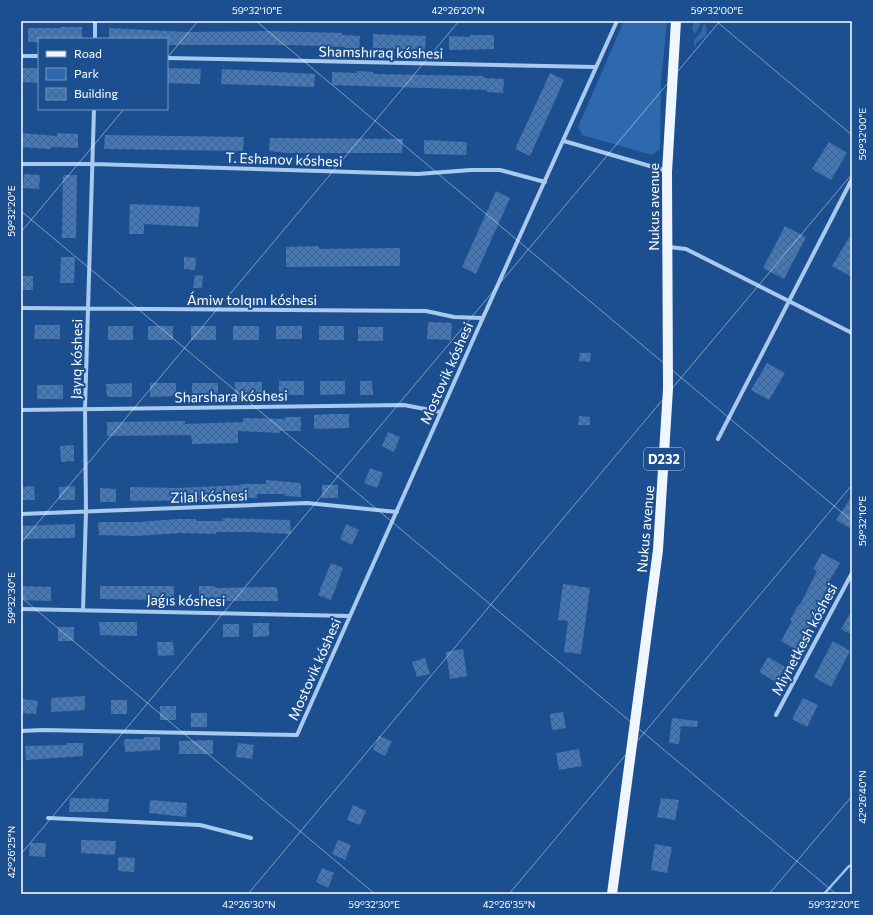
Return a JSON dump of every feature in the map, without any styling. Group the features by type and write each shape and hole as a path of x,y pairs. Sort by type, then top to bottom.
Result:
{"main road":[{"name":"Nukus avenue","path":"612,894 658,550 668,389 667,172 676,21"}],"street":[{"path":"95,21 95,38"},
{"name":"Mostovik kóshesi","path":"21,731 50,730 297,735 482,318 564,141 595,67 617,21"},
{"path":"21,56 38,56"},
{"name":"Shamshıraq kóshesi","path":"168,58 595,67"},
{"name":"Jayıq kóshesi","path":"82,610 86,512 85,409 94,110"},
{"path":"564,141 667,172"},
{"name":"T. Eshanov kóshesi","path":"21,164 92,164 418,174 471,170 500,170 545,182"},
{"path":"718,439 790,302 852,179"},
{"path":"667,246 686,249 852,333"},
{"name":"Ámiw tolqını kóshesi","path":"21,308 426,311 454,317 482,318"},
{"name":"Sharshara kóshesi","path":"21,410 404,406 441,412"},
{"name":"Zilal kóshesi","path":"21,514 307,503 397,512"},
{"name":"Miynetkesh kóshesi","path":"776,715 852,573"},
{"name":"Jaǵıs kóshesi","path":"21,609 350,616"},
{"path":"48,818 200,825 251,838"}],"green space":[{"path":"624,21 667,21 661,81 660,149 652,155 582,135 578,127"},
{"path":"695,21 700,21 700,23 694,34 692,27"},
{"path":"704,23 707,29 706,36 697,42 694,48 694,40 701,32"}],"building":[{"path":"82,27 82,38 38,38 38,42 28,42 28,28"},
{"path":"109,28 187,32 267,31 342,33 342,35 360,36 359,50 343,49 344,47 292,45 168,45 168,38 109,38"},
{"path":"373,34 426,36 425,50 373,48"},
{"path":"470,35 494,35 494,49 449,50 449,36 470,37"},
{"path":"21,68 38,68 38,83 21,82"},
{"path":"168,68 201,69 200,84 168,83"},
{"path":"222,69 315,74 314,87 221,84"},
{"path":"357,71 373,72 373,74 484,76 484,78 504,79 503,93 487,92 487,90 332,85 332,72 357,73"},
{"path":"550,73 564,80 530,156 515,149"},
{"path":"21,133 57,136 57,133 78,134 78,148 51,147 51,149 21,147"},
{"path":"105,135 244,137 243,151 104,149"},
{"path":"270,138 403,139 402,153 288,153 269,151"},
{"path":"424,140 467,142 466,155 424,154"},
{"path":"829,142 847,153 831,180 812,169"},
{"path":"24,174 40,175 39,189 23,188"},
{"path":"63,175 77,175 76,238 62,238"},
{"path":"496,191 510,198 476,274 462,267"},
{"path":"130,204 200,207 198,227 144,224 144,234 129,234"},
{"path":"785,226 806,237 784,279 763,268"},
{"path":"852,233 852,277 832,266"},
{"path":"319,246 319,249 400,248 400,266 286,267 286,247"},
{"path":"61,257 75,257 74,283 60,283"},
{"path":"184,257 196,258 195,270 184,269"},
{"path":"195,275 203,276 202,288 193,288"},
{"path":"21,276 33,276 33,290 21,290"},
{"path":"428,322 452,323 451,340 427,339"},
{"path":"35,325 60,325 60,339 34,339"},
{"path":"108,326 133,326 133,340 108,340"},
{"path":"148,326 173,326 173,340 148,340"},
{"path":"191,326 216,326 216,340 191,340"},
{"path":"233,326 259,326 259,340 233,340"},
{"path":"276,326 302,326 302,339 276,339"},
{"path":"319,326 344,326 344,340 319,340"},
{"path":"358,327 383,327 383,341 358,341"},
{"path":"580,353 591,353 590,362 579,361"},
{"path":"767,363 785,373 769,400 751,390"},
{"path":"279,381 304,381 304,395 279,395"},
{"path":"320,381 345,381 345,394 320,395"},
{"path":"360,381 372,381 373,395 360,395"},
{"path":"235,382 262,382 262,396 249,396 249,399 235,400"},
{"path":"132,383 132,397 107,397 106,384"},
{"path":"150,383 176,383 176,396 150,397"},
{"path":"192,383 218,383 218,396 192,396"},
{"path":"37,385 63,385 63,399 37,399"},
{"path":"349,414 349,428 314,429 314,415"},
{"path":"579,416 590,417 590,425 578,425"},
{"path":"285,417 301,417 301,431 280,431 280,433 238,431 238,443 192,444 191,435 107,436 107,422 185,421 185,424 243,422 243,418 285,419"},
{"path":"388,432 400,437 394,452 382,446"},
{"path":"74,445 74,461 61,462 60,446"},
{"path":"370,468 383,473 377,488 364,483"},
{"path":"266,480 301,483 301,497 285,496 285,494 257,494 257,498 233,497 233,499 213,500 130,501 130,487 177,488 266,484"},
{"path":"322,485 338,485 338,498 322,498"},
{"path":"34,486 35,500 21,500 21,487"},
{"path":"75,486 75,500 59,500 59,487"},
{"path":"100,488 116,489 116,502 100,502"},
{"path":"852,496 852,529 836,520"},
{"path":"222,518 290,520 291,534 216,532 216,534 180,533 136,536 99,535 98,522 139,522 177,519 223,521"},
{"path":"75,524 75,538 21,539 21,526"},
{"path":"346,524 359,530 352,545 340,539"},
{"path":"822,553 840,563 828,583 830,583 805,634 807,635 798,651 781,641 792,621 790,620 799,604 800,605 817,571 813,569"},
{"path":"331,563 343,568 331,600 318,595"},
{"path":"563,584 590,588 581,654 564,652 568,621 558,620"},
{"path":"21,586 51,587 51,601 21,600"},
{"path":"100,586 174,586 174,600 100,599"},
{"path":"199,586 215,586 215,588 277,587 278,601 219,601 219,599 199,599"},
{"path":"852,610 852,635 841,629"},
{"path":"99,622 137,622 137,636 100,635"},
{"path":"253,623 269,623 269,636 253,637"},
{"path":"223,624 239,624 239,637 223,637"},
{"path":"58,627 74,627 74,641 58,641"},
{"path":"833,641 850,651 831,687 814,677"},
{"path":"157,642 173,642 174,655 158,656"},
{"path":"463,649 467,676 450,679 446,652"},
{"path":"768,657 785,667 776,682 759,672"},
{"path":"425,658 430,674 417,677 412,662"},
{"path":"85,696 85,710 51,712 51,698"},
{"path":"803,698 818,705 807,727 792,719"},
{"path":"22,699 38,701 36,714 21,713"},
{"path":"111,700 127,700 127,714 111,714"},
{"path":"160,706 176,706 176,720 160,720"},
{"path":"563,712 566,728 552,730 550,714"},
{"path":"191,713 207,713 207,727 191,727"},
{"path":"672,718 698,721 697,727 681,726 679,744 669,743"},
{"path":"379,736 392,741 385,756 373,750"},
{"path":"144,737 160,737 160,750 125,752 124,739 144,739"},
{"path":"213,740 213,754 179,754 179,741"},
{"path":"67,743 83,743 83,756 26,760 25,746 67,745"},
{"path":"238,743 254,745 252,759 236,757"},
{"path":"579,749 582,766 559,770 556,753"},
{"path":"70,798 109,799 108,812 69,812"},
{"path":"661,798 679,800 675,820 657,817"},
{"path":"150,800 187,803 186,817 149,813"},
{"path":"353,805 366,811 360,825 347,820"},
{"path":"81,840 116,841 115,855 81,853"},
{"path":"338,840 351,845 345,860 332,854"},
{"path":"30,843 46,843 45,857 29,856"},
{"path":"655,844 672,847 667,873 651,870"},
{"path":"118,857 135,858 134,872 118,871"},
{"path":"322,868 334,873 328,888 316,882"}],"waterway":[{"path":"824,894 849,866 852,866"}]}
